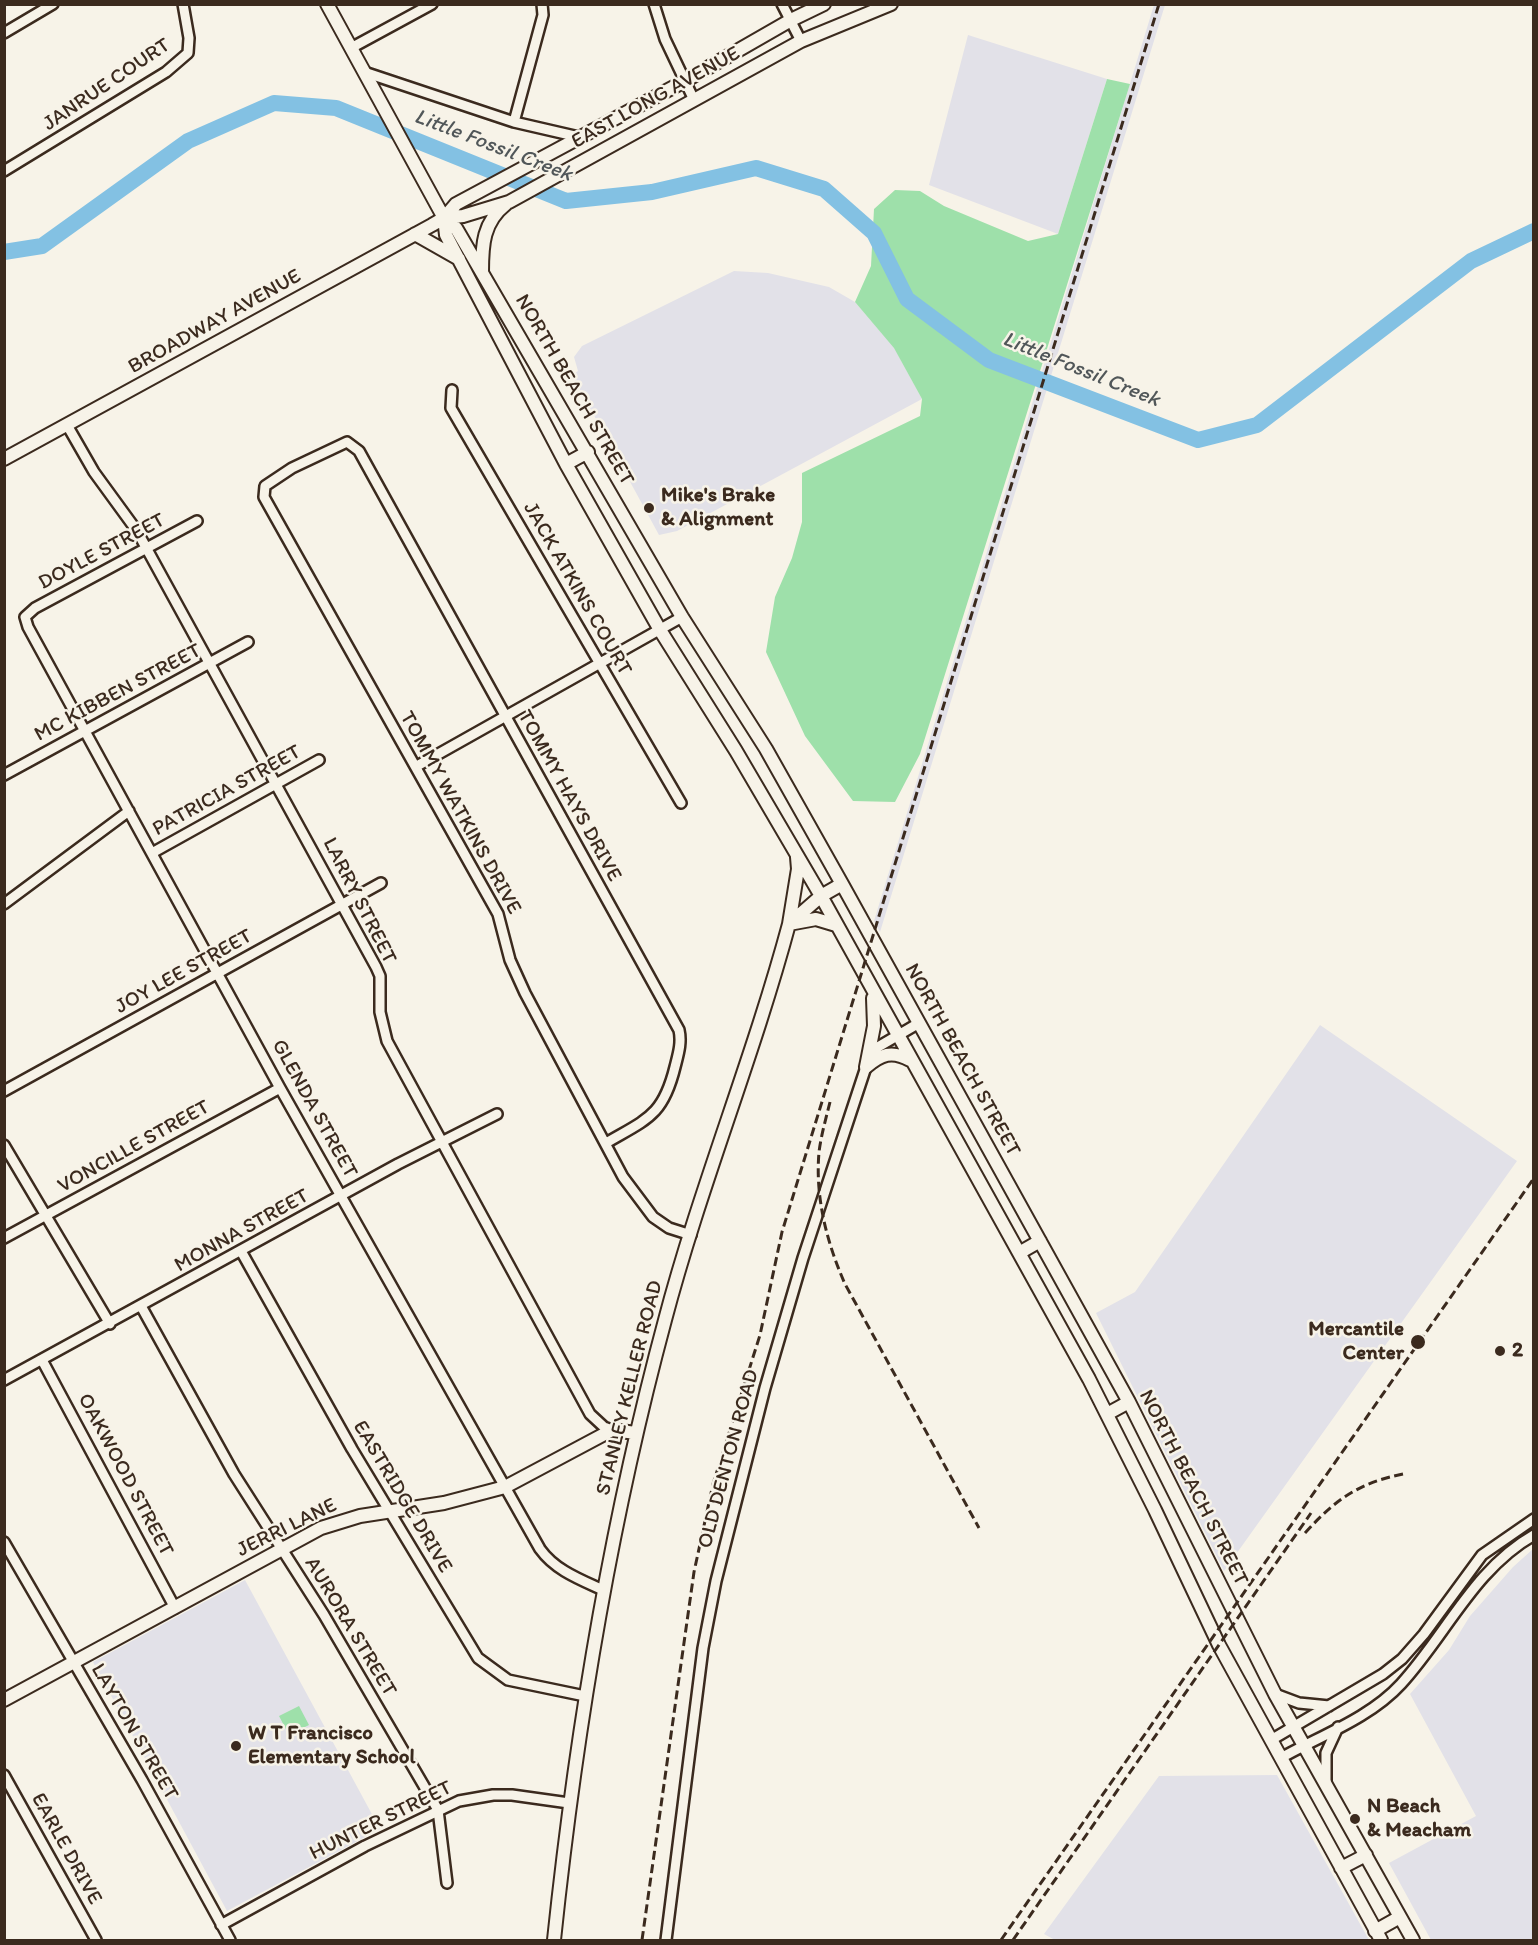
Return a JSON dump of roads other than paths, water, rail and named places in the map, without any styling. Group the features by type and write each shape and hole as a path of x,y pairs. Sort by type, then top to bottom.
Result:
{"main road":[{"name":"NORTH BEACH STREET","path":"327,4 444,219 446,235 566,464 660,630 736,751 821,896 1107,1414 1219,1645 1378,1936"},
{"name":"EAST LONG AVENUE","path":"444,219 456,204 824,4"},
{"name":"EAST LONG AVENUE","path":"444,219 510,202 801,41 891,4"},
{"path":"482,273 484,234 494,216 510,202"},
{"name":"NORTH BEACH STREET","path":"444,219 456,228 682,617 766,749 842,884 1129,1402 1275,1694 1413,1941"},
{"name":"BROADWAY AVENUE","path":"4,459 444,219"},
{"path":"415,234 459,259"},
{"path":"566,464 588,452"},
{"name":"STANLEY KELLER ROAD","path":"554,1941 568,1803 585,1696 603,1590 636,1433 665,1318 789,924 798,868 797,856"},
{"path":"789,924 821,896 842,884"},
{"path":"789,924 816,919 836,924"},
{"path":"866,1067 874,1026 873,993"},
{"path":"866,1067 887,1054 899,1054 910,1060"},
{"path":"1018,1253 1040,1241"},
{"path":"1107,1414 1129,1402"},
{"path":"612,1430 636,1433"},
{"name":"JERRI LANE","path":"4,1700 321,1528 360,1516 444,1503 505,1487 612,1430"},
{"path":"1341,1868 1366,1855"},
{"path":"1378,1936 1400,1917"}],"street":[{"path":"4,33 53,4"},
{"name":"JANRUE COURT","path":"4,171 166,72 188,53 189,38 183,4"},
{"path":"351,48 432,4"},
{"path":"514,122 543,15 542,4"},
{"path":"654,4 683,82 694,100"},
{"path":"782,4 801,41"},
{"path":"364,72 514,122 579,137"},
{"name":"JACK ATKINS COURT","path":"452,390 451,408 681,803"},
{"name":"LARRY STREET","path":"67,425 94,472 121,508 146,548 343,904 380,976 380,1012 387,1041 590,1414 604,1427 612,1430"},
{"name":"TOMMY WATKINS DRIVE","path":"359,451 347,442 333,447 264,486 264,497 498,914 510,960 525,993 622,1177 646,1209 669,1228 691,1235"},
{"name":"TOMMY HAYS DRIVE","path":"359,451 679,1030 679,1052 663,1105 649,1118 606,1143"},
{"name":"DOYLE STREET","path":"25,617 35,608 197,520"},
{"name":"GLENDA STREET","path":"25,617 28,627 84,731 280,1088 548,1560 603,1590"},
{"path":"417,766 682,617"},
{"name":"MC KIBBEN STREET","path":"4,775 248,642"},
{"name":"PATRICIA STREET","path":"152,853 320,760"},
{"name":"PATRICIA STREET","path":"4,904 129,811"},
{"name":"JOY LEE STREET","path":"4,1091 381,883"},
{"name":"OLD DENTON ROAD","path":"666,1941 703,1648 716,1581 765,1388 803,1258 866,1067 878,1047 920,1023"},
{"name":"VONCILLE STREET","path":"4,1238 280,1088"},
{"name":"MONNA STREET","path":"4,1380 441,1142 497,1114"},
{"path":"4,1145 110,1324"},
{"name":"EASTRIDGE DRIVE","path":"241,1251 352,1449 478,1658 508,1680 585,1696"},
{"name":"AURORA STREET","path":"141,1306 234,1474 324,1615 438,1810"},
{"name":"OAKWOOD STREET","path":"42,1360 176,1608"},
{"path":"1270,1740 1329,1706 1402,1659 1424,1634 1482,1555 1533,1519"},
{"path":"1281,1758 1377,1705 1400,1686 1437,1642 1476,1584 1499,1560 1533,1535"},
{"name":"LAYTON STREET","path":"4,1542 142,1780 230,1941"},
{"path":"1275,1694 1299,1703 1329,1706"},
{"path":"1326,1784 1326,1754 1338,1727"},
{"name":"EARLE DRIVE","path":"4,1774 96,1941"},
{"name":"HUNTER STREET","path":"221,1925 365,1846 459,1801 492,1795 568,1803"},
{"path":"438,1810 447,1883"}],"waterway":[{"name":"Little Fossil Creek","path":"4,252 42,246 188,141 274,103 336,108 566,201 652,192 756,168 824,189 874,233 907,299 989,360 1198,440 1257,425 1471,261 1534,231"}],"railway":[{"path":"642,1940 694,1572 713,1484 760,1335 782,1232 1159,4"},
{"path":"830,1102 820,1146 818,1169 824,1220 833,1253 845,1284 979,1528"},
{"path":"1001,1940 1534,1178"},
{"path":"1305,1533 1348,1494 1373,1482 1403,1474"},
{"path":"1013,1940 1311,1513"}],"place":[{"name":"Mike's Brake & Alignment","path":"649,508"},
{"name":"Mercantile Center","path":"1418,1342"},
{"name":"2","path":"1500,1351"},
{"name":"W T Francisco Elementary School","path":"236,1746"},
{"name":"N Beach & Meacham","path":"1355,1819"}]}
